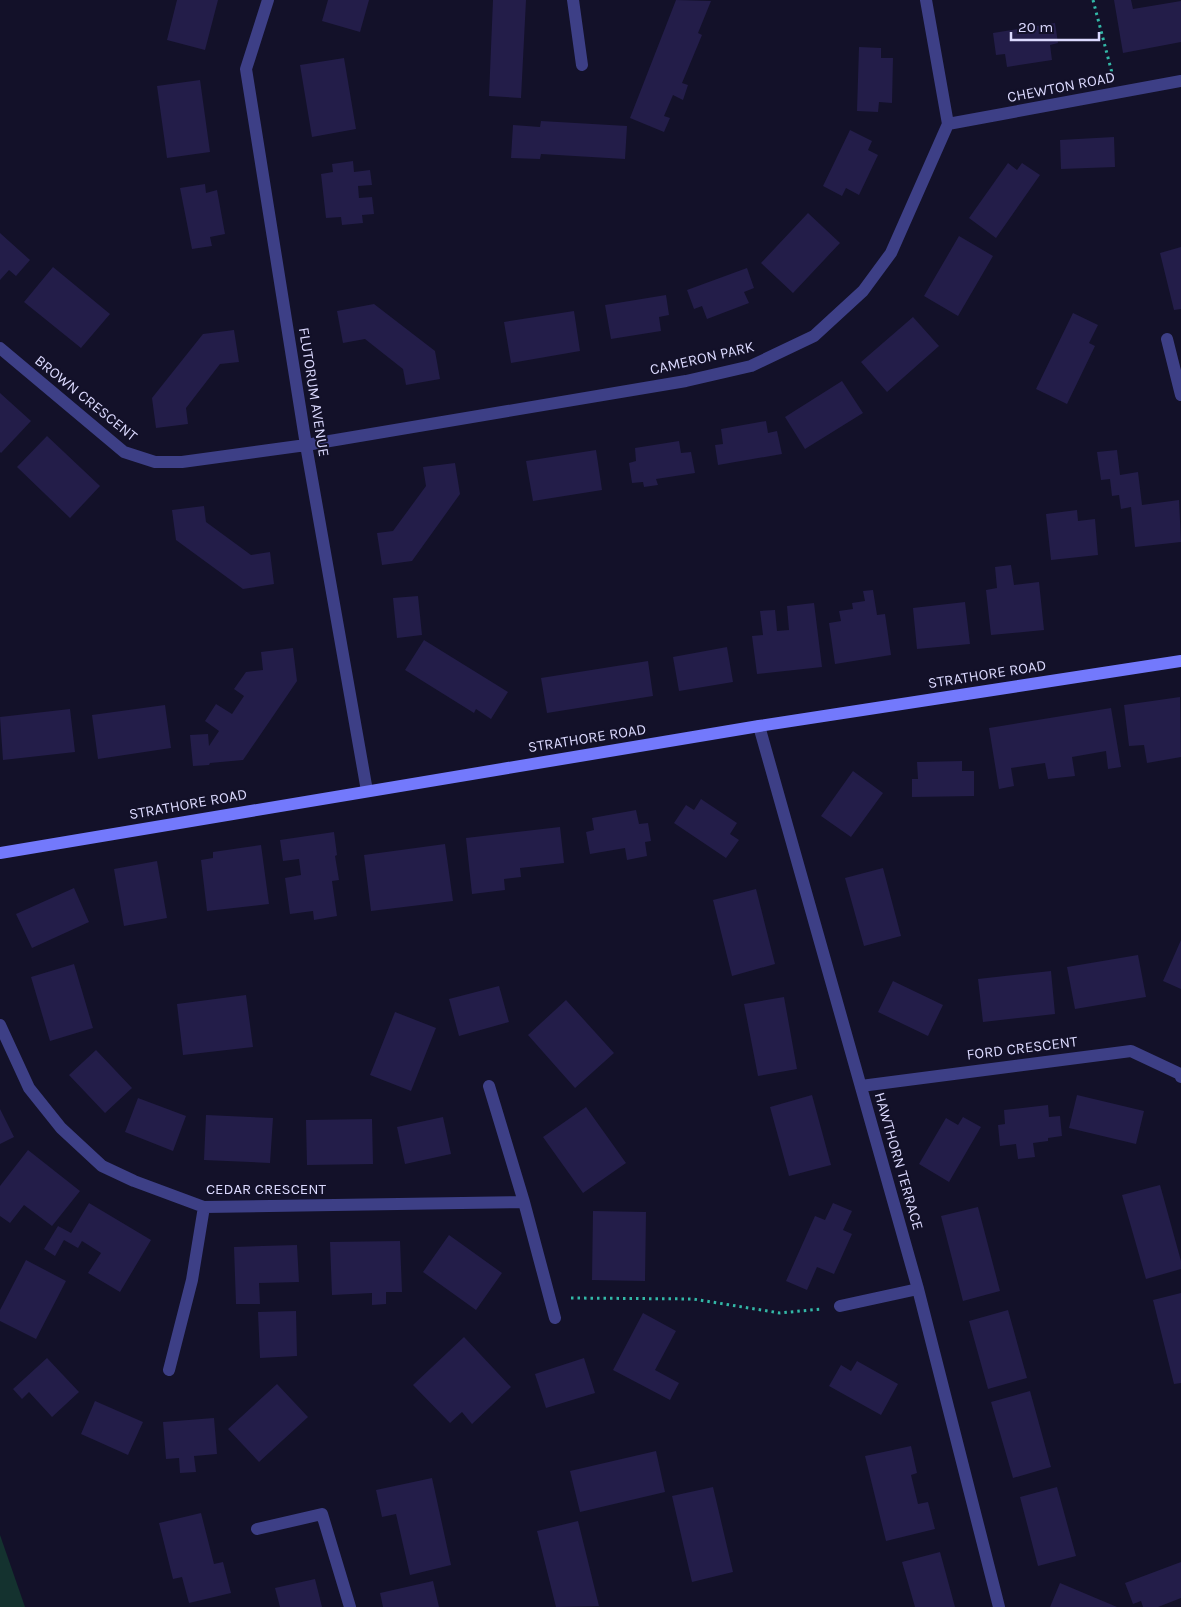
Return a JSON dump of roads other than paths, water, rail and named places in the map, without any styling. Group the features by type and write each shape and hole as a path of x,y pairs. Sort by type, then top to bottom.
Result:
{"street":[{"name":"FLUTORUM AVENUE","path":"268,0 246,69 306,445 367,791"},
{"path":"573,0 582,65"},
{"path":"926,0 948,124"},
{"name":"CHEWTON ROAD","path":"948,124 1181,81"},
{"name":"CAMERON PARK","path":"306,445 686,381 752,366 814,336 863,291 892,253 948,124"},
{"path":"1167,339 1181,395"},
{"name":"BROWN CRESCENT","path":"0,348 124,452 132,455 155,462 182,462 306,445"},
{"name":"STRATHORE ROAD","path":"0,853 759,726 1181,661"},
{"name":"HAWTHORN TERRACE","path":"759,726 918,1288 999,1607"},
{"name":"CEDAR CRESCENT","path":"0,1025 28,1088 60,1128 102,1166 134,1181 204,1208 524,1202"},
{"name":"FORD CRESCENT","path":"861,1086 1130,1051 1180,1074 1181,1077"},
{"path":"489,1086 556,1318"},
{"path":"169,1370 192,1280 204,1208"},
{"path":"840,1306 918,1288"},
{"path":"257,1529 322,1514 350,1607"}]}
